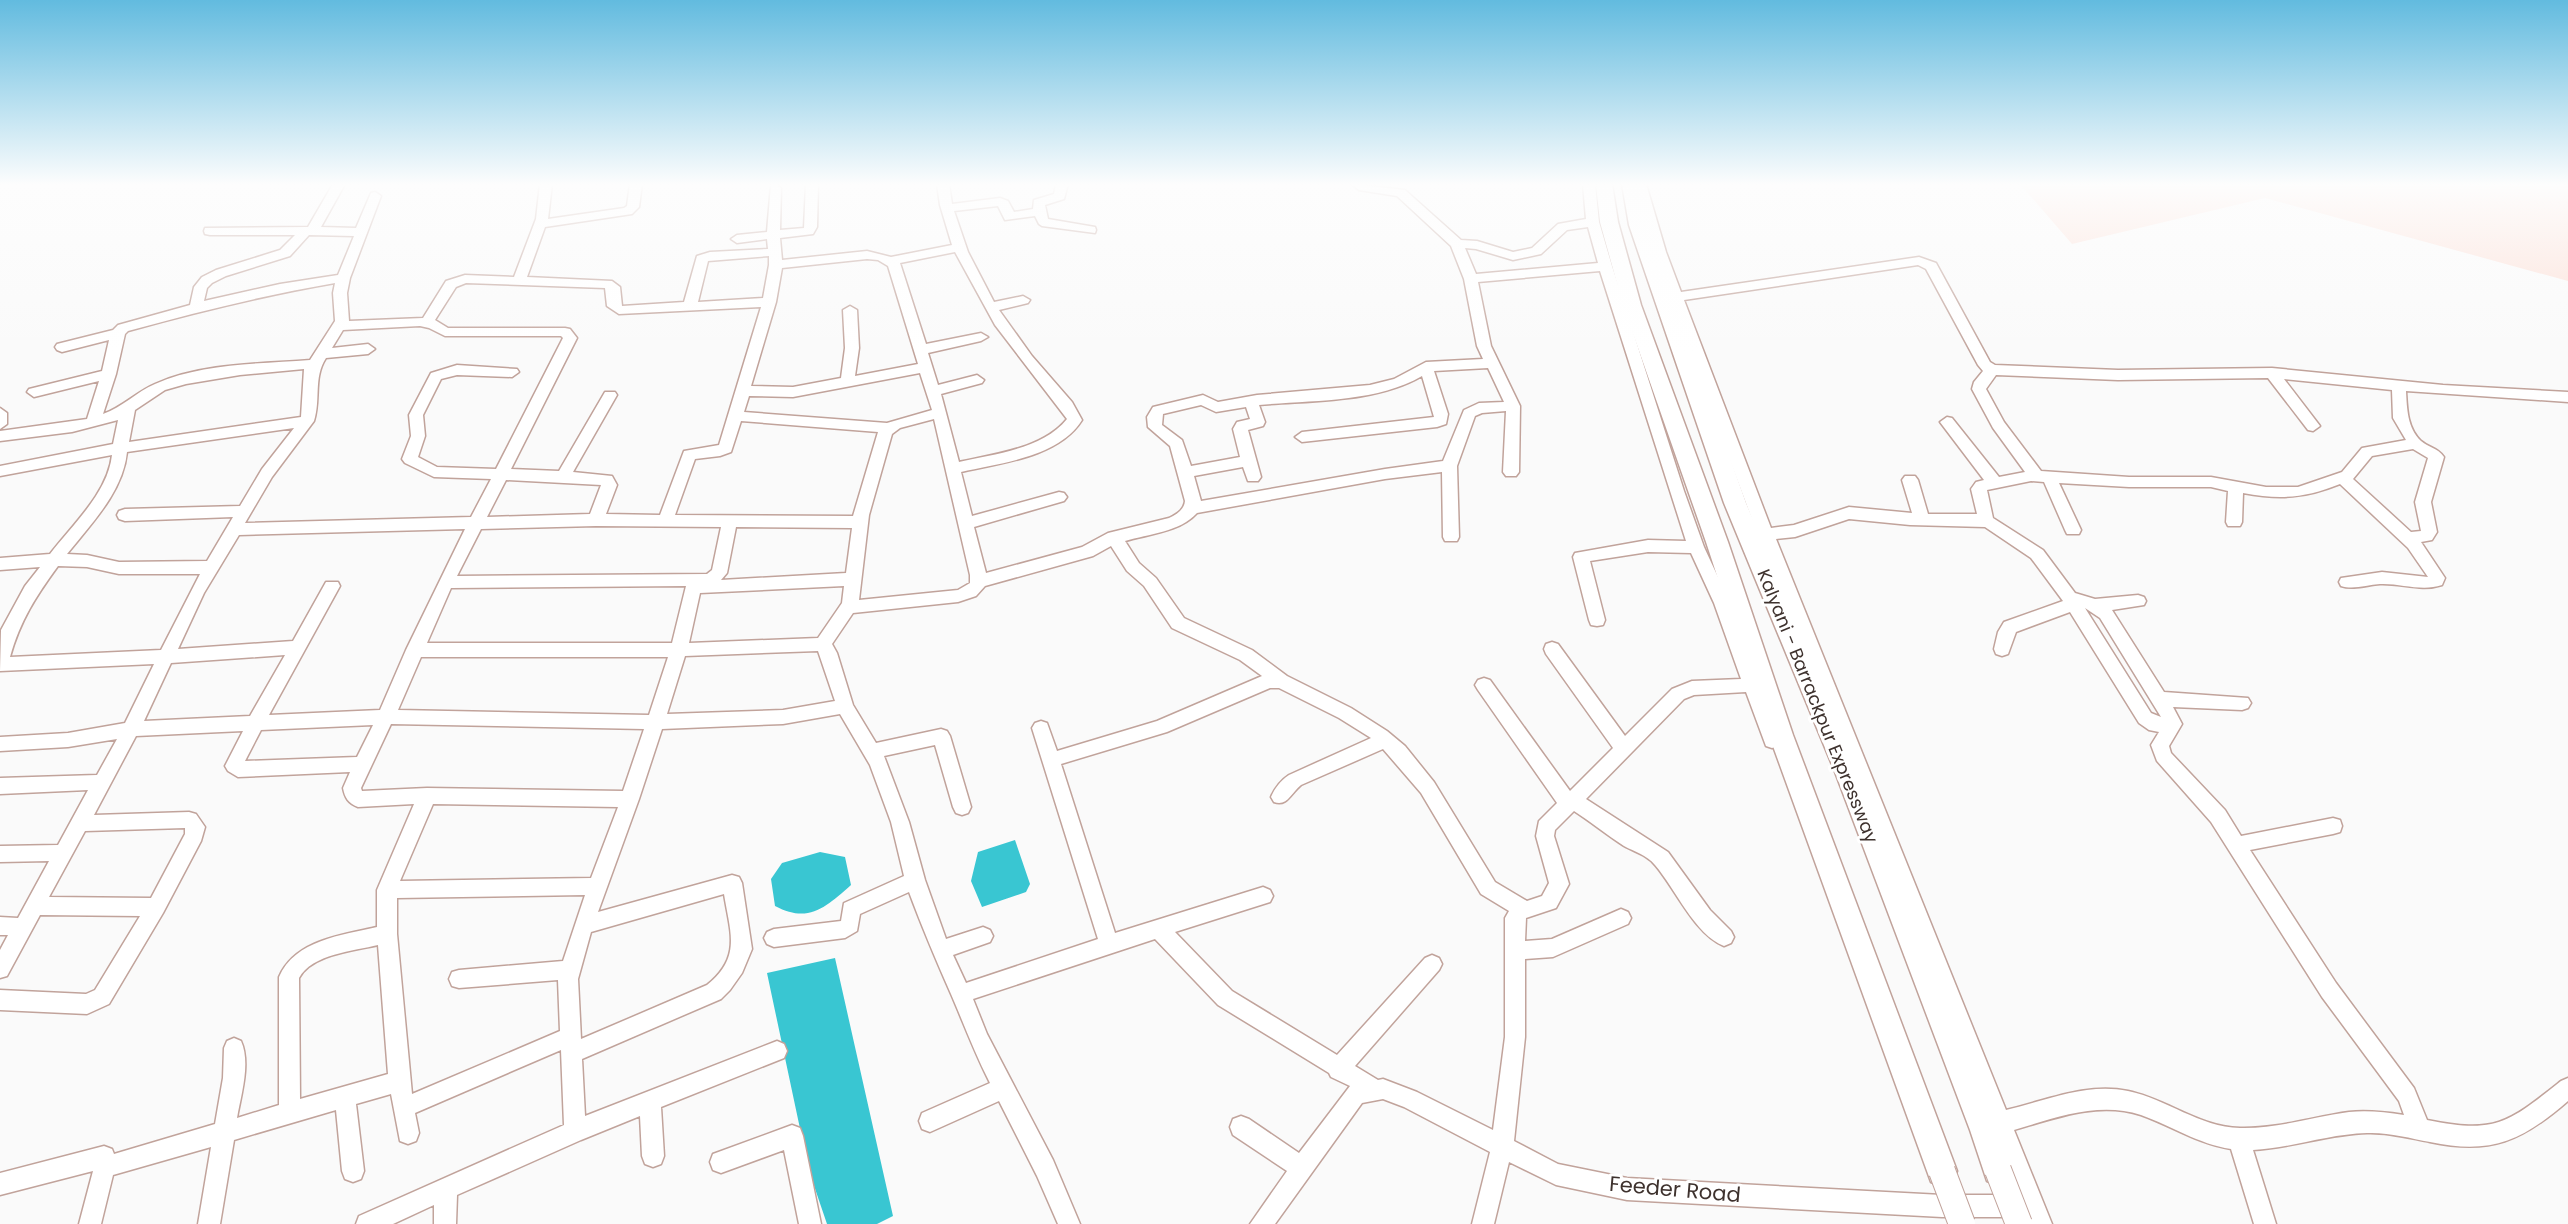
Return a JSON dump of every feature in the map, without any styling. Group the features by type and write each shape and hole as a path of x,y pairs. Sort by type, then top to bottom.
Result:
{"highway":[{"name":"Kalyani - Barrackpur Expressway","path":"1614,241 1632,304 1717,542 1781,735 1942,1171 1951,1218"},
{"name":"Kalyani - Barrackpur Expressway","path":"1644,241 1735,502 1847,772 1985,1130 1998,1170 2031,1218"}],"street":[{"path":"196,308 201,287 207,280 221,273 285,253 298,241"},
{"path":"0,969 131,729 212,567 267,473 307,421 310,411 311,370 342,321 340,293 343,278 359,241"},
{"path":"519,281 534,241"},
{"path":"666,519 689,455 724,450 745,391 770,302 775,258 773,241"},
{"path":"954,468 1041,446 1071,426 1075,420 1004,330 958,241"},
{"path":"1511,472 1513,406 1481,338 1471,279 1457,243 1477,245 1513,256 1536,251 1547,241"},
{"path":"1598,241 1676,492 1696,547 1722,603 1951,1218"},
{"path":"1657,241 1766,535 1999,1123 2031,1218"},
{"path":"891,261 961,248"},
{"path":"690,308 702,259 710,256 775,258 867,255 891,261 896,267 940,413 980,581"},
{"path":"1677,297 1694,292 1926,262 1931,266 1985,365 1992,370 2118,375 2272,373 2398,386 2568,397"},
{"path":"1471,279 1605,266"},
{"path":"62,347 118,333 127,326 196,308 280,288 343,278"},
{"path":"427,322 451,284 457,281 611,285 614,306 619,310 770,302"},
{"path":"992,307 1023,300"},
{"path":"847,383 852,348 850,310"},
{"path":"339,326 427,322 445,332 568,334 570,338 446,582 386,717 362,764 352,788 353,794 358,799 427,796 630,799"},
{"path":"93,422 109,374 118,333"},
{"path":"920,350 981,338"},
{"path":"0,436 93,422 128,409 146,394 176,382 368,350"},
{"path":"849,607 958,597 972,591 980,581 1091,550 1114,537 1174,522 1184,517 1192,508 1193,501 1185,472 1177,444 1155,428 1155,412 1203,400 1214,407 1251,401 1370,390 1395,385 1425,367 1492,363"},
{"path":"745,391 785,393 925,367"},
{"path":"1302,437 1441,420 1425,367"},
{"path":"512,372 458,370 436,376 416,415 418,436 410,456 412,460 434,472 562,476 609,481 596,520"},
{"path":"1992,370 1979,385 1979,389 1998,424 2043,477 2073,530"},
{"path":"2272,373 2313,426"},
{"path":"34,392 109,374"},
{"path":"933,391 976,380"},
{"path":"2398,386 2400,418 2415,444"},
{"path":"562,476 610,395"},
{"path":"1251,401 1258,422 1240,429 1253,477"},
{"path":"1451,537 1449,466 1469,413 1479,408 1513,406"},
{"path":"128,409 123,426 118,469 105,494 31,590 4,631 0,663 100,661 298,647"},
{"path":"0,413 0,424"},
{"path":"736,416 887,428 940,413"},
{"path":"0,471 121,448 307,421"},
{"path":"1947,422 1994,482"},
{"path":"823,644 849,607 860,522 872,470 887,428"},
{"path":"1986,521 1979,489 1984,483 2043,477 2129,482 2211,482 2266,492 2298,492 2343,478 2367,452 2415,444 2432,452 2436,457 2423,502 2429,532 2426,536 2409,538"},
{"path":"1185,472 1249,461"},
{"path":"1192,508 1384,474 1449,466"},
{"path":"2343,478 2409,538 2419,549 2437,578 2428,583 2382,578 2347,582"},
{"path":"1910,480 1922,519"},
{"path":"2234,522 2236,486"},
{"path":"967,523 1059,498"},
{"path":"125,515 245,511"},
{"path":"1766,535 1795,531 1849,513 1986,521 2032,549 2071,600 2145,718 2155,725 2173,724"},
{"path":"234,529 666,519 860,522"},
{"path":"694,584 710,580 719,573 730,520"},
{"path":"1114,537 1133,567 1150,582 1178,623 1246,655 1281,681 1357,719 1385,740 1407,763 1442,809 1488,888 1527,910"},
{"path":"1597,620 1581,557 1648,546 1696,547"},
{"path":"0,564 56,560 87,561 119,568 212,567"},
{"path":"446,582 694,584 853,579"},
{"path":"574,1131 568,979 583,925 630,799 679,650 694,584"},
{"path":"332,586 234,764 235,768 362,764"},
{"path":"2002,649 2006,632 2010,627 2038,618 2071,600 2095,605 2138,601"},
{"path":"2095,605 2106,614 2173,724"},
{"path":"414,650 679,650 823,644"},
{"path":"823,644 829,653 845,706 872,752 900,822 915,879 940,950 961,994 978,1039 1045,1168 1070,1224"},
{"path":"1552,649 1623,748"},
{"path":"1051,760 1154,729 1269,681 1281,681"},
{"path":"1484,685 1571,802 1661,858 1703,916 1724,937"},
{"path":"1483,1224 1502,1147 1515,1037 1516,914 1549,902 1559,881 1545,832 1623,748 1678,694 1692,688 1751,685"},
{"path":"2159,699 2242,704"},
{"path":"0,744 40,743 131,729 386,717 655,722 783,717 845,706"},
{"path":"2173,724 2160,746 2163,756 2218,816 2329,990 2407,1095 2419,1128"},
{"path":"1041,728 1109,944"},
{"path":"872,752 941,736 963,807"},
{"path":"1280,797 1291,783 1385,740"},
{"path":"0,786 102,782"},
{"path":"408,1133 399,1082 387,934 387,890 427,796"},
{"path":"0,1000 87,1004 98,1000 156,907 194,835 195,823 189,820 80,823"},
{"path":"2237,845 2333,826"},
{"path":"0,854 63,853"},
{"path":"774,938 845,929 850,925 851,909 915,879"},
{"path":"404,1108 714,992 723,984 739,959 742,949 732,883 583,925"},
{"path":"387,890 598,886"},
{"path":"961,994 1109,944 1263,896"},
{"path":"34,906 156,907"},
{"path":"1515,951 1552,948 1622,918"},
{"path":"0,926 23,927"},
{"name":"Feeder Road","path":"1159,929 1225,998 1338,1070 1375,1090 1383,1089 1410,1099 1556,1174 1628,1189 1951,1218 2031,1218"},
{"path":"290,1114 289,977 292,969 316,953 387,934"},
{"path":"940,950 983,936"},
{"path":"1338,1070 1432,964"},
{"path":"459,979 570,970"},
{"path":"209,1224 225,1133 234,1048"},
{"path":"367,1224 574,1131 777,1051"},
{"path":"105,1167 399,1082"},
{"path":"930,1121 1003,1088"},
{"path":"1999,1123 2042,1113 2065,1104 2115,1099 2138,1104 2216,1136 2239,1139 2269,1140 2346,1124 2370,1122 2419,1128 2449,1136 2476,1137 2505,1132 2523,1123 2568,1088"},
{"path":"1262,1224 1356,1094 1375,1090"},
{"path":"345,1097 353,1171"},
{"path":"650,1101 653,1156"},
{"path":"1241,1127 1302,1168"},
{"path":"720,1162 792,1136 810,1224"},
{"path":"2239,1139 2265,1224"},
{"path":"0,1184 99,1157 106,1159 90,1224"},
{"path":"445,1224 446,1190"}],"shaded area":[{"path":"2422,241 2568,241 2568,281"}],"water":[{"path":"1015,840 1030,884 1026,892 982,907 971,881 978,852"},
{"path":"820,852 845,857 851,885 825,906 807,913 787,911 775,906 771,879 782,863"},
{"path":"835,958 893,1216 877,1224 827,1224 809,1171 767,973"}]}
